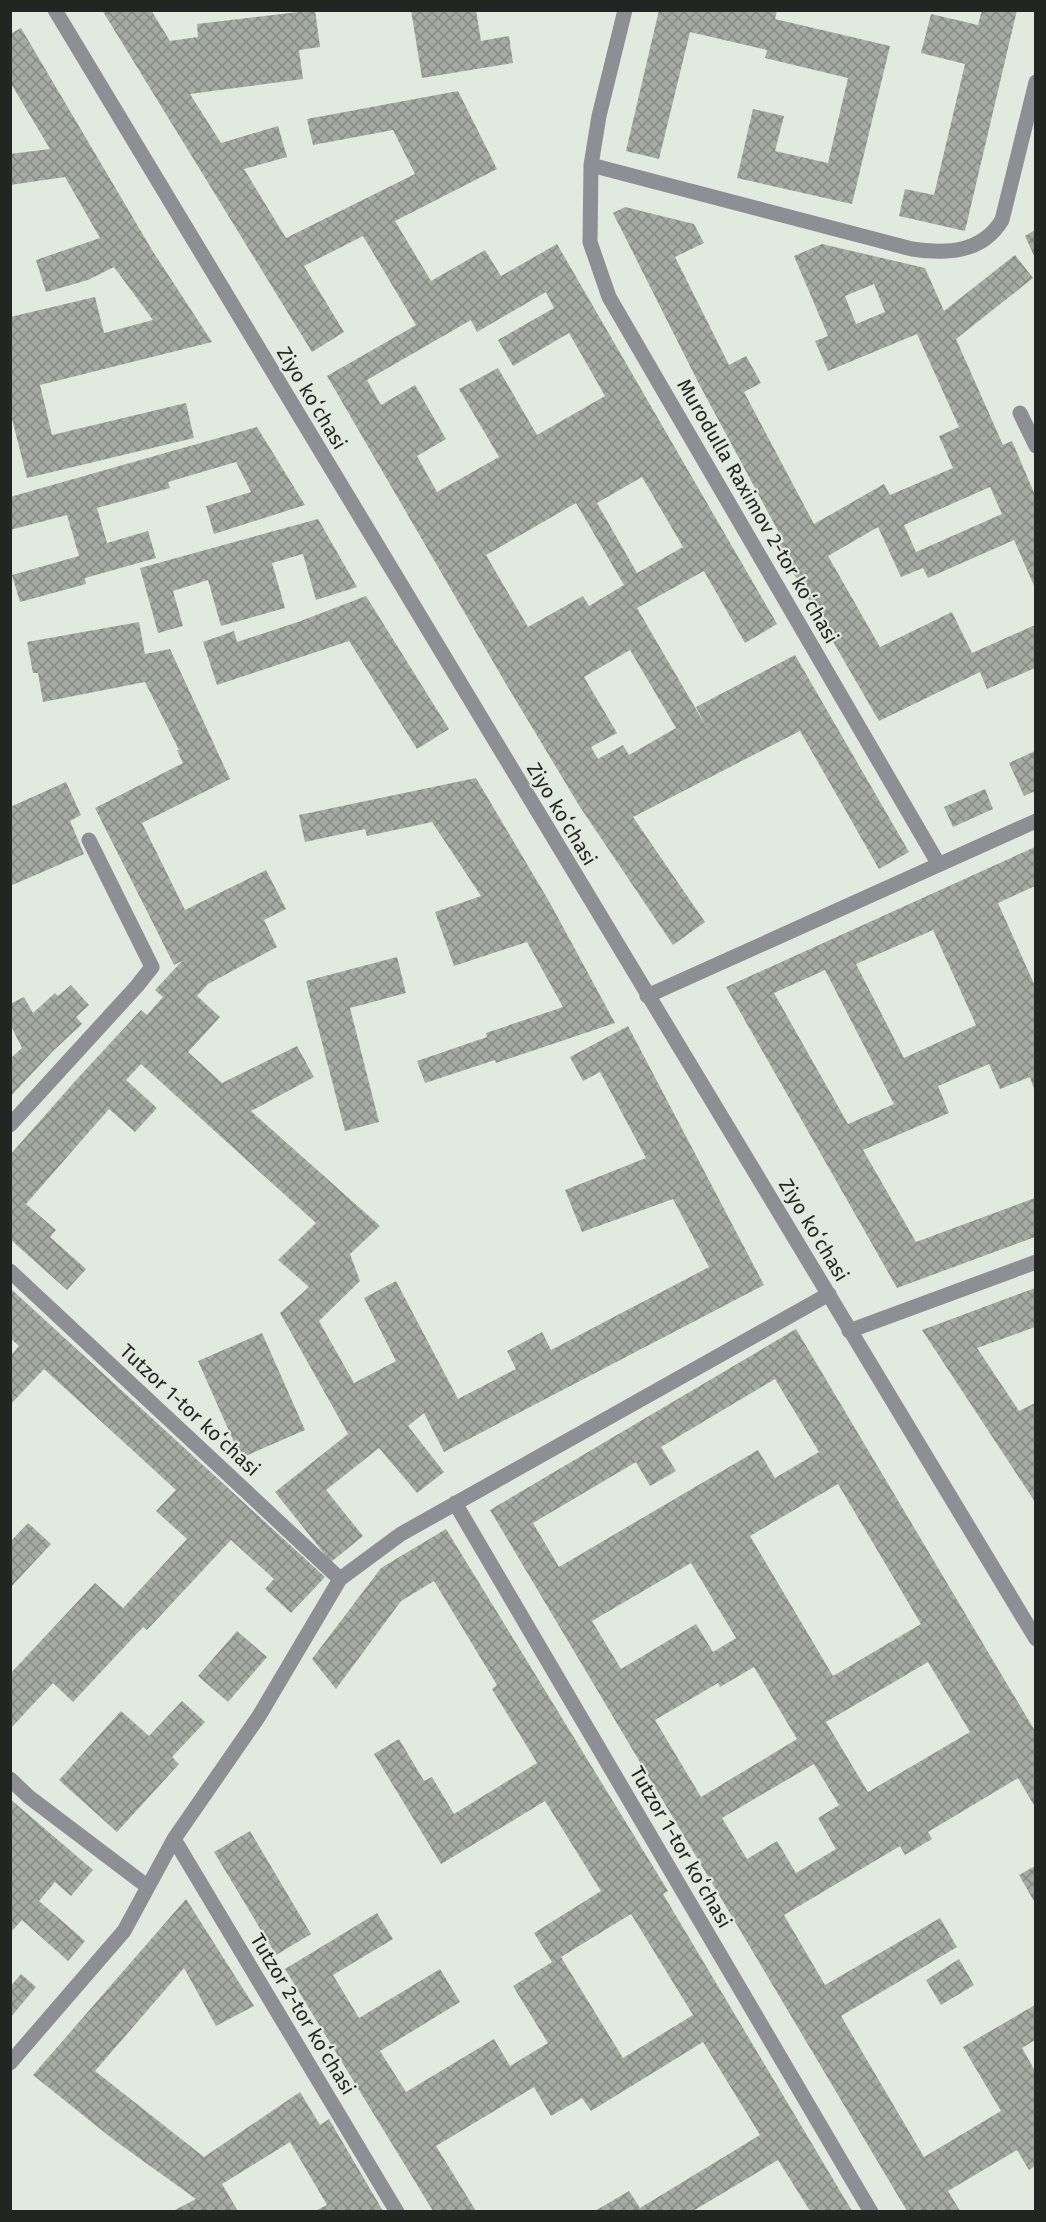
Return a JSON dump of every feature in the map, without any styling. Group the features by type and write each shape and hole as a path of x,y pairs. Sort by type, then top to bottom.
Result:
{"street":[{"name":"Ziyo koʻchasi","path":"55,10 1035,1639"},
{"name":"Murodulla Raximov 2-tor koʻchasi","path":"625,10 599,116 591,165 590,242 609,297 938,863"},
{"path":"591,165 912,249 930,252 960,249 980,243 994,234 1002,220 1035,82"},
{"path":"1020,413 1035,446"},
{"path":"648,996 1035,820"},
{"path":"10,1125 138,986 152,967 89,840"},
{"path":"849,1331 1035,1262"},
{"name":"Tutzor 1-tor koʻchasi","path":"10,1270 340,1580"},
{"path":"10,2063 124,1931 174,1839 259,1716 340,1580 401,1534 829,1294"},
{"name":"Tutzor 1-tor koʻchasi","path":"455,1503 871,2211"},
{"path":"10,1779 29,1797 148,1887"},
{"name":"Tutzor 2-tor koʻchasi","path":"174,1839 397,2211"}],"building":[{"path":"102,10 151,10 170,41 198,37 197,24 315,10 320,47 299,50 303,79 190,94 221,143 278,126 287,157 244,169 286,238 415,174 393,130 313,145 307,119 458,91 497,169 395,221 431,281 485,250 501,276 557,244 777,624 745,643 704,571 637,608 707,728 696,707 795,655 909,852 879,869 800,731 633,817 705,922 673,945 580,807 327,376 416,325 363,236 304,266 344,332 312,352","holes":["546,292 554,308 498,340 513,366 569,333 605,396 537,435 498,368 459,389 499,457 437,492 417,456 446,439 415,385 381,405 367,380 471,320 477,332","642,477 683,547 637,573 597,503","576,503 624,585 589,606 583,596 528,627 486,555","630,650 676,728 629,755 623,745 598,759 591,747 617,733 584,677"]},
{"path":"411,10 476,10 481,41 509,36 513,63 422,78"},
{"path":"659,10 777,10 775,19 890,46 852,204 737,178 753,109 784,116 775,151 828,163 848,78 765,58 767,50 690,32 659,159 626,151"},
{"path":"982,10 1017,10 965,231 899,216 905,189 934,195 965,64 921,53 931,14 978,25"},
{"path":"21,28 152,250 212,342 40,385 52,435 186,403 194,438 27,478 10,411 10,317 95,297 104,333 153,320 114,267 88,280 46,292 36,260 100,238 65,177 10,185 10,154 50,149 10,82 10,34"},
{"path":"625,207 694,224 704,243 675,257 729,365 746,356 761,383 744,392 814,524 884,484 890,495 953,468 939,436 959,427 917,334 828,371 815,341 828,336 794,256 822,244 925,268 944,311 1015,255 1033,278 956,339 1003,445 1012,441 1035,495 1035,588 1014,540 928,578 923,568 901,577 878,527 828,556 880,647 952,612 972,653 1035,625 1035,668 987,689 980,672 879,721 777,545 784,542 698,382 613,213","holes":["874,284 885,312 856,324 845,296","990,487 1002,514 916,552 904,525"]},
{"path":"1035,230 1035,258 1025,236"},
{"path":"257,427 305,505 214,534 206,506 251,492 236,462 168,482 170,488 97,508 107,543 148,531 156,558 85,578 86,584 20,602 12,575 79,556 67,515 10,530 10,497"},
{"path":"318,519 357,587 316,600 303,554 272,563 285,608 221,626 208,580 173,591 183,626 158,633 140,568"},
{"path":"366,596 449,729 417,749 349,641 217,685 203,642 234,631 237,642"},
{"path":"139,622 145,654 170,649 230,779 142,823 185,910 266,870 286,909 264,920 277,947 208,984 197,996 220,1017 188,1052 222,1083 297,1046 314,1077 251,1111 380,1226 350,1254 360,1281 319,1321 354,1383 396,1361 364,1298 396,1281 458,1399 516,1369 507,1351 542,1332 551,1350 709,1267 673,1199 582,1232 565,1190 646,1158 600,1072 583,1081 570,1057 628,1026 764,1285 444,1452 424,1413 408,1426 444,1472 417,1493 379,1448 326,1490 363,1536 331,1562 275,1492 348,1434 280,1313 309,1287 278,1260 316,1223 141,1064 126,1080 157,1108 135,1132 109,1109 26,1204 56,1230 50,1237 86,1269 67,1290 10,1239 10,1155 141,1010 147,1015 163,997 155,990 182,961 174,965 95,808 183,763 177,750 179,750 145,682 43,702 38,673 33,673 27,642"},
{"path":"1035,751 1035,791 1024,796 1009,763"},
{"path":"476,778 550,903 615,1023 496,1063 495,1060 425,1083 417,1061 487,1037 486,1033 563,1007 527,942 454,966 435,912 481,896 432,822 367,836 365,829 305,842 299,815"},
{"path":"66,782 81,815 70,821 84,854 10,886 10,807"},
{"path":"985,789 993,809 953,827 944,807"},
{"path":"1035,847 1035,886 998,903 1035,986 1035,1092 1030,1077 1000,1089 989,1064 938,1086 949,1113 863,1150 916,1242 1035,1198 1035,1237 897,1288 726,987","holes":["933,930 976,1025 904,1058 856,964","825,970 894,1104 848,1124 774,993"]},
{"path":"397,957 406,993 350,1008 379,1122 345,1131 306,981"},
{"path":"71,985 89,1005 76,1017 82,1024 10,1097 10,1059 22,1048 10,1024 10,1004 24,997 33,1013 55,993 58,996"},
{"path":"10,1288 325,1577 291,1613 265,1589 274,1579 231,1540 147,1630 143,1627 73,1702 53,1683 10,1729 10,1674 95,1583 123,1608 187,1539 156,1511 176,1490 44,1369 10,1405 10,1356 19,1346 10,1338"},
{"path":"1035,1288 1035,1327 977,1348 1019,1411 1035,1403 1035,1502 922,1330"},
{"path":"796,1329 1035,1731 1035,1807 1018,1778 928,1832 932,1839 905,1855 900,1846 784,1915 825,1985 940,1918 957,1947 841,2016 924,2157 1001,2111 963,2047 1035,2005 1035,2040 1022,2048 1035,2071 1035,2166 1029,2170 1017,2150 948,2191 960,2211 907,2211 490,1510","holes":["775,1379 819,1452 775,1478 758,1450 559,1567 533,1523 636,1462 650,1486 676,1471 661,1447","838,1484 921,1624 833,1676 750,1536","691,1563 736,1638 713,1652 696,1624 621,1669 592,1621","928,1662 970,1732 868,1792 826,1722","754,1667 797,1739 701,1797 655,1720 718,1683 720,1687","814,1764 839,1805 818,1818 836,1849 796,1873 777,1841 747,1859 722,1818"]},
{"path":"262,1333 305,1430 241,1458 198,1361"},
{"path":"28,1523 51,1544 10,1588 10,1542"},
{"path":"446,1529 668,1891 663,1894 852,2211 810,2211 778,2160 693,2211 595,2211 629,2191 640,2208 760,2135 703,2042 591,2111 582,2098 551,2116 534,2087 436,2146 476,2211 433,2211 285,1969 377,1913 393,1939 333,1975 359,2018 440,1969 460,2002 380,2051 406,2092 494,2039 510,2066 548,2043 513,1986 552,1962 534,1933 601,1891 545,1801 441,1864 374,1754 399,1739 424,1781 432,1777 454,1814 537,1763 492,1689 497,1685 434,1581 401,1601 336,1689 312,1659 381,1568","holes":["631,1914 693,2015 623,2058 561,1957"]},
{"path":"237,1631 267,1657 228,1702 198,1676"},
{"path":"182,1701 205,1722 172,1757 179,1764 117,1832 59,1780 121,1711 149,1736"},
{"path":"10,1799 93,1870 71,1896 55,1882 39,1901 85,1941 68,1961 22,1920 10,1933"},
{"path":"250,1831 311,1934 276,1955 214,1852"},
{"path":"1035,1866 1035,1903 1019,1875"},
{"path":"186,1899 254,2006 216,2026 184,1968 95,2071 204,2157 300,2092 320,2125 329,2119 383,2211 315,2211 327,2205 290,2142 222,2184 238,2211 173,2211 196,2199 114,2140 33,2075"},
{"path":"959,1959 974,1985 941,2005 926,1980"},
{"path":"21,1974 36,1987 10,2018 10,1987"}]}
